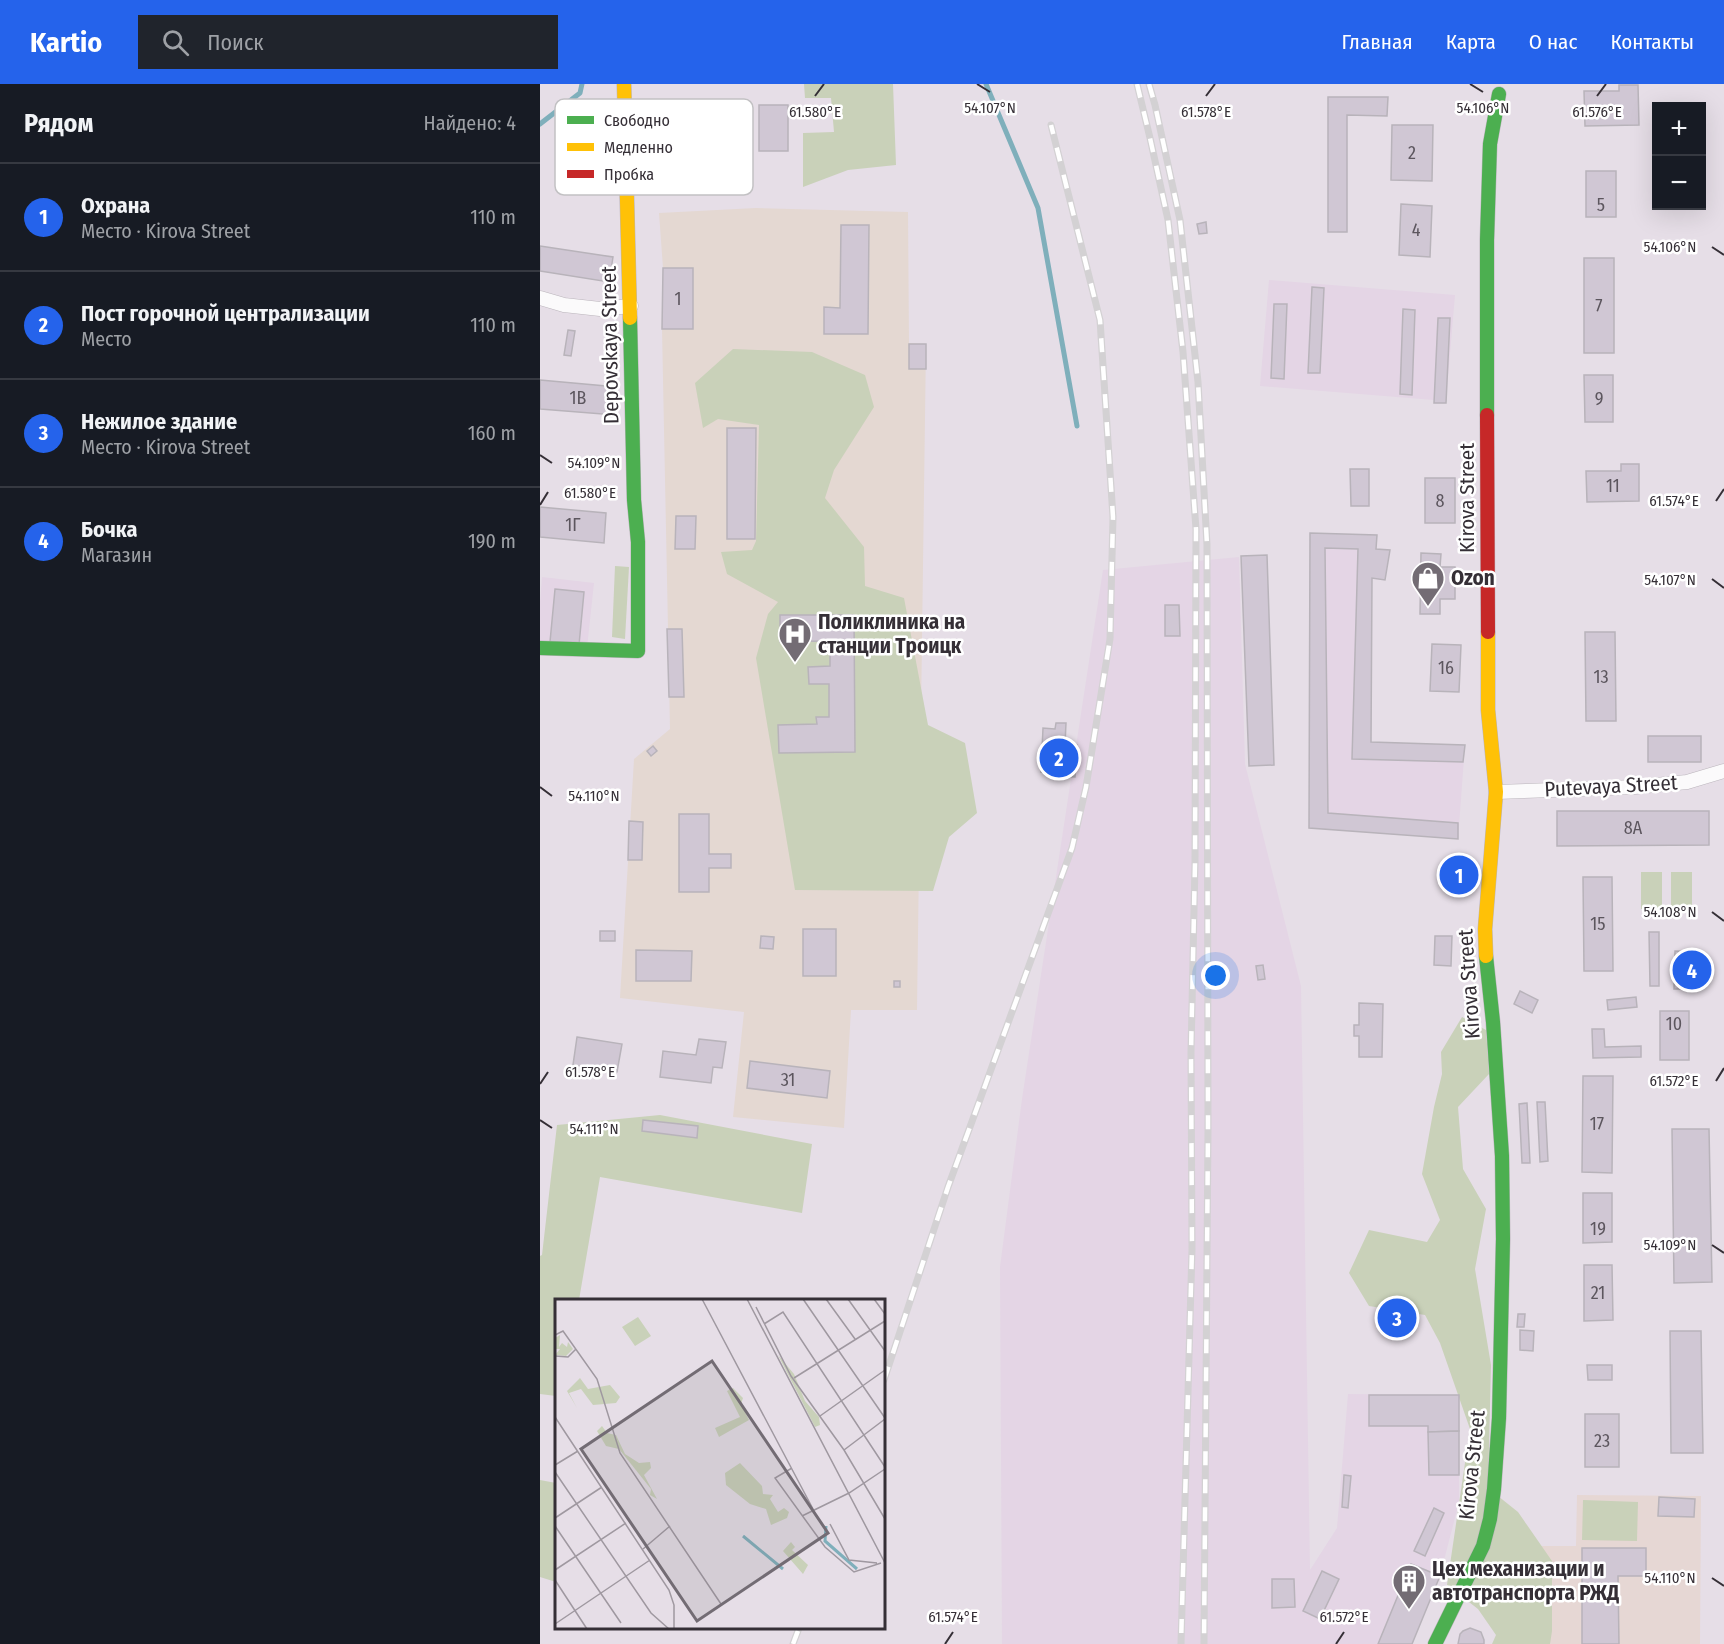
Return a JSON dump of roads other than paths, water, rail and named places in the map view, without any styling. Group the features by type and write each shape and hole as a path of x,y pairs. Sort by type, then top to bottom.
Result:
{"street":[{"name":"Depovskaya Street","path":"624,84 624,99"},
{"name":"Kirova Street","path":"1435,1644 1483,1546 1490,1519 1497,1456 1503,1239 1502,1156 1485,929 1496,792 1488,710 1486,272 1490,144 1499,94"},
{"name":"Depovskaya Street","path":"540,648 638,651 638,542 634,500 627,195"},
{"path":"540,298 600,309 630,306"},
{"name":"Putevaya Street","path":"1496,792 1635,787 1687,782 1724,771"}],"waterway":[{"path":"572,99 580,93 582,84"},
{"path":"986,84 1038,208 1077,426"},
{"path":"540,124 555,112"}],"railway":[{"path":"1137,84 1168,220 1183,352 1196,529 1195,863 1191,1053 1192,1249 1181,1644"},
{"path":"1149,84 1180,220 1198,382 1207,545 1208,1129 1204,1644"},
{"path":"885,1377 948,1187 1072,848 1086,787 1110,639 1113,517 1100,320 1051,125"},
{"path":"793,1644 799,1629"}],"place":[{"name":"Ozon","path":"1428,607"},
{"name":"Поликлиника на станции Троицк","path":"795,663"},
{"name":"Пост горочной централизации","path":"1059,758"},
{"name":"Охрана","path":"1459,875"},
{"name":"Бочка","path":"1692,970"},
{"name":"Нежилое здание","path":"1397,1318"},
{"name":"Цех механизации и автотранспорта РЖД","path":"1409,1610"}]}
